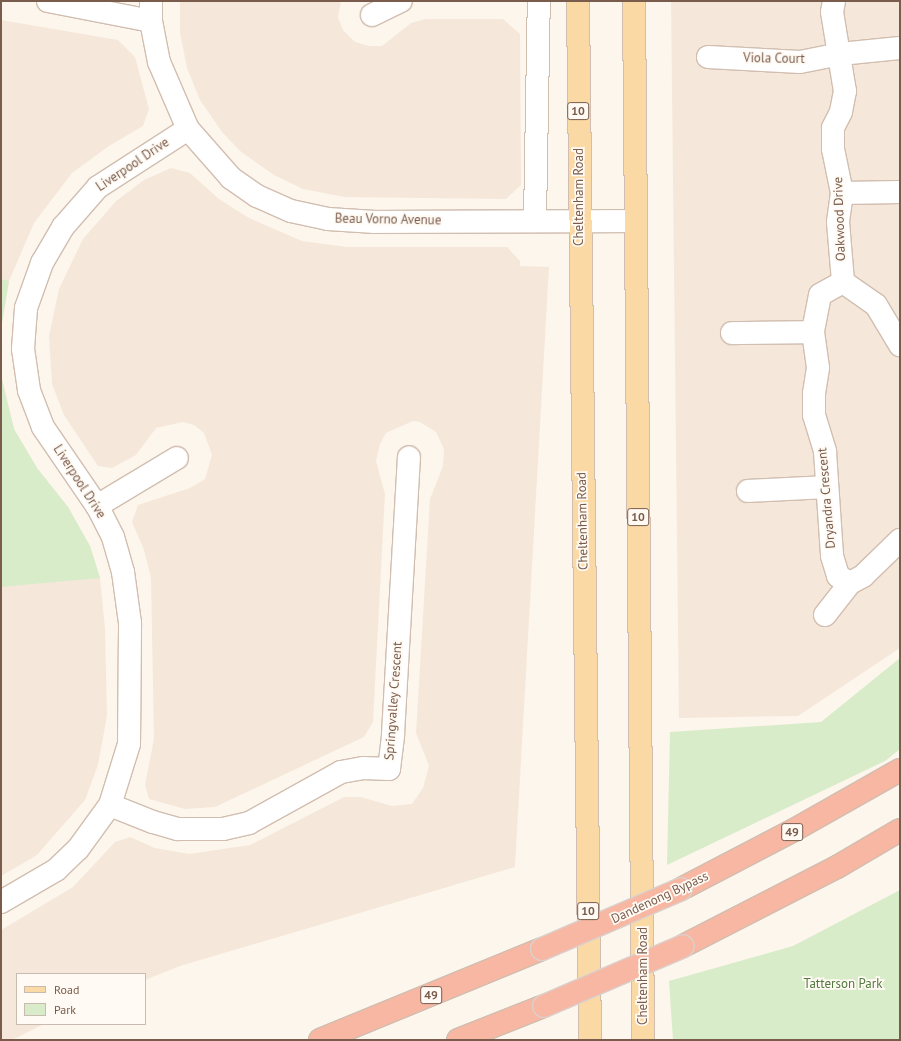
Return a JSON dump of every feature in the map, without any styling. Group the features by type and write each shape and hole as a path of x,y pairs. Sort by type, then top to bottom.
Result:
{"highway":[{"name":"Dandenong Bypass","path":"320,1040 542,949 681,889 794,830 900,770"},
{"path":"458,1040 544,1006 683,946 830,870 900,830"}],"main road":[{"name":"Cheltenham Road","path":"578,1 579,220 590,1040"},
{"name":"Cheltenham Road","path":"634,1 643,1040"}],"street":[{"path":"48,1 151,11"},
{"path":"372,15 400,1"},
{"path":"535,220 538,1"},
{"name":"Oakwood Drive","path":"834,1 832,12 845,91 841,112 833,128 833,149 842,193 838,222 842,282"},
{"name":"Beau Vorno Avenue","path":"151,11 159,62 188,129 231,178 257,196 291,211 328,219 375,222 535,220 635,221"},
{"name":"Viola Court","path":"708,57 800,62 840,54 900,48"},
{"name":"Liverpool Drive","path":"1,902 56,870 78,849 110,805 129,744 130,623 123,572 112,537 97,506 43,427 32,398 23,349 26,308 42,263 63,228 98,186 188,129"},
{"path":"842,193 900,192"},
{"path":"842,282 876,305 900,345"},
{"name":"Dryandra Crescent","path":"842,282 820,295 813,332 818,368 814,394 814,415 824,452 832,556 838,576 850,583"},
{"path":"732,333 813,332"},
{"name":"Springvalley Crescent","path":"110,805 153,822 178,829 223,829 250,823 341,772 363,768 389,769 393,734 409,456"},
{"path":"97,506 177,458"},
{"path":"748,492 827,487"},
{"path":"825,616 850,583 863,576 900,540"}],"shaded area":[{"path":"180,1 341,1 338,17 343,30 355,42 369,46 382,46 411,23 425,19 503,19 520,34 521,185 506,199 344,197 303,189 274,175 240,151 222,132 200,100 187,68 180,33"},
{"path":"671,1 900,1 900,648 798,716 679,718"},
{"path":"1,20 118,40 135,57 149,109 143,126 109,146 72,173 34,223 9,281 1,329"},
{"path":"171,168 190,173 219,199 249,218 302,241 347,247 507,247 520,261 520,266 549,267 515,867 180,966 146,980 146,973 16,973 16,1025 42,1025 12,1040 1,1040 1,930 73,887 115,842 130,837 155,848 189,854 250,845 344,797 361,797 392,806 412,804 423,788 429,766 416,733 430,499 443,466 444,449 436,432 420,422 413,421 386,433 380,444 376,461 385,494 373,722 364,737 215,807 185,809 149,799 145,785 154,739 151,578 144,550 132,522 138,505 190,488 205,479 212,455 204,433 194,425 183,422 156,428 136,455 112,468 98,466 64,415 52,384 49,336 59,289 83,239 116,201 144,180"},
{"path":"1,375 14,429 37,468 68,507 90,546 100,578 105,628 107,716 98,765 85,800 37,855 1,876"}],"green space":[{"path":"1,279 9,281 1,329"},
{"path":"1,375 14,429 37,468 68,507 90,546 100,578 1,587"},
{"path":"900,658 900,749 885,761 667,865 670,732 821,722"},
{"name":"Tatterson Park","path":"900,890 900,1040 673,1040 669,981 793,946"}]}
